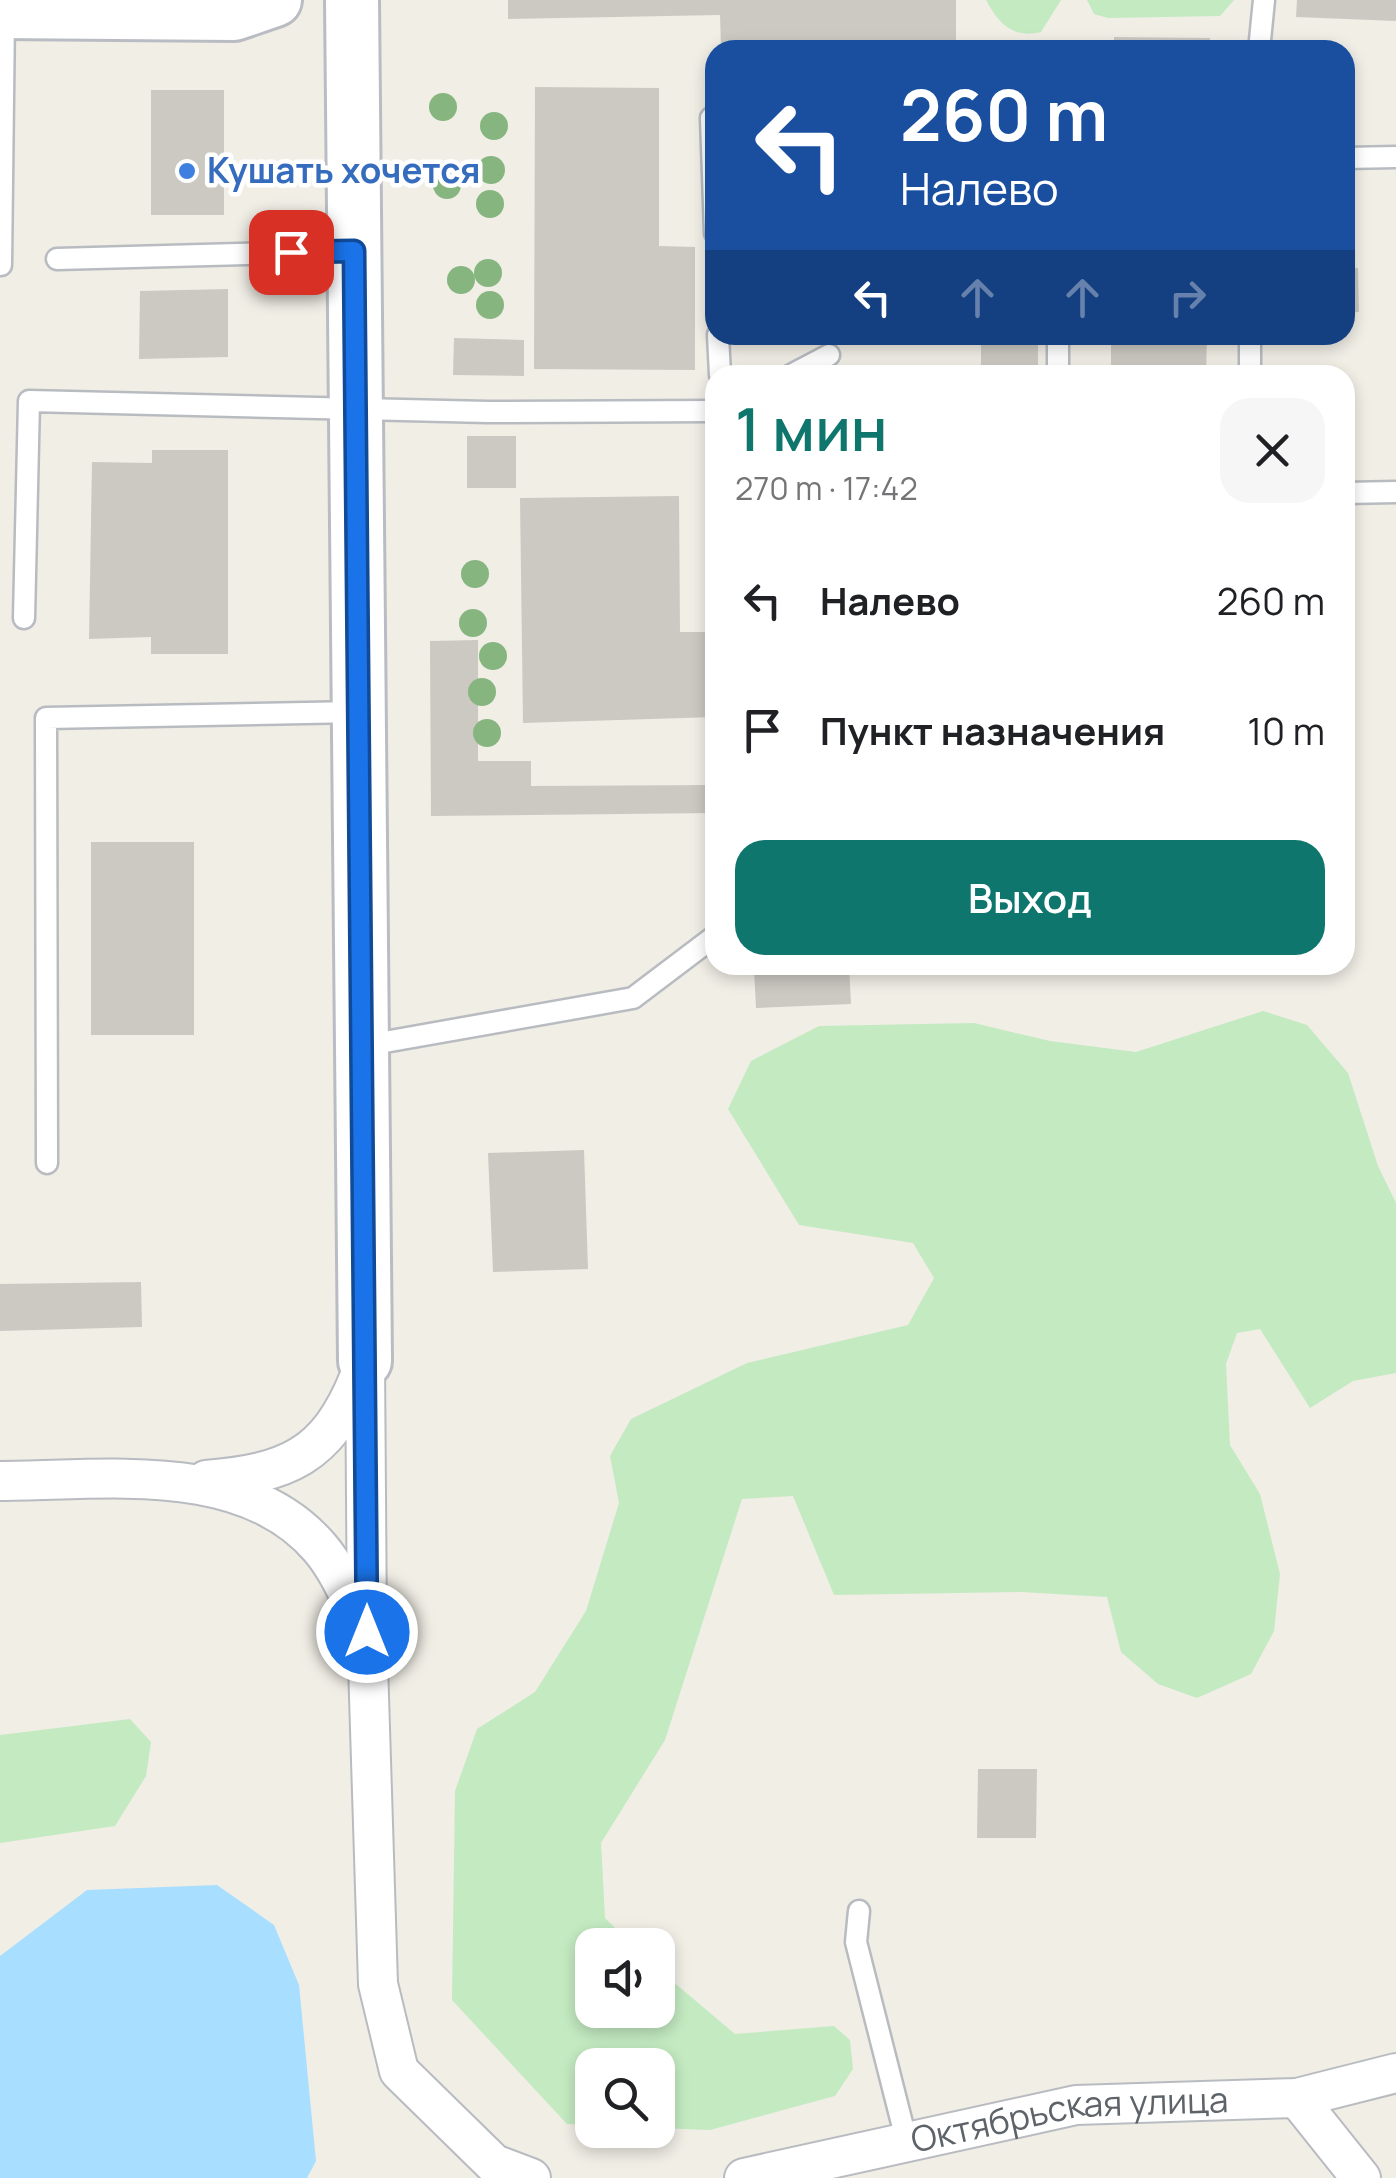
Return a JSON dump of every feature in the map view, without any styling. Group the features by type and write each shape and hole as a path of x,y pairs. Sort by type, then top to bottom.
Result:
{"street":[{"path":"352,0 367,1632 378,1984 400,2071 494,2164 531,2178"},
{"path":"10,10 254,7 308,21 330,38 353,81"},
{"path":"0,1480 188,1481 258,1475 288,1466 343,1418 365,1361"},
{"path":"188,1481 258,1504 296,1524 321,1549 367,1632"},
{"name":"Октябрьская улица","path":"744,2178 1076,2105 1298,2098 1396,2073"},
{"path":"1298,2098 1362,2178"}],"lane":[{"path":"1261,40 1264,0"},
{"path":"1,265 10,10"},
{"path":"1355,158 1396,157"},
{"path":"57,259 354,251"},
{"path":"810,365 829,355"},
{"path":"24,618 29,401 488,412 705,412"},
{"path":"1355,492 1396,492"},
{"path":"47,1163 46,718 359,712"},
{"path":"362,1046 633,998 705,944"},
{"path":"859,1911 856,1942 907,2143"}],"green space":[{"path":"986,0 1061,0 1041,32 1031,34 1008,27"},
{"path":"1087,0 1234,0 1220,16 1108,18 1094,14"},
{"path":"1263,1011 1307,1025 1348,1073 1378,1166 1396,1203 1396,1373 1353,1381 1310,1408 1260,1329 1237,1333 1226,1364 1230,1445 1260,1494 1280,1574 1274,1631 1251,1674 1197,1698 1158,1684 1121,1652 1107,1597 1021,1592 834,1595 793,1496 742,1499 665,1740 601,1843 605,1918 615,1928 575,1928 575,2028 675,2028 675,1983 735,2034 834,2026 850,2040 853,2069 835,2096 710,2130 675,2129 675,2048 575,2048 575,2124 567,2124 452,2000 455,1791 477,1729 535,1692 586,1611 619,1503 610,1456 631,1419 747,1363 908,1325 934,1278 913,1243 799,1225 728,1109 751,1061 819,1026 974,1023 1050,1041 1136,1052"},
{"path":"130,1719 151,1742 146,1776 115,1826 0,1843 0,1735"}],"water":[{"path":"217,1885 274,1925 299,1985 316,2161 307,2178 0,2178 0,1956 87,1890"}],"building":[{"path":"508,0 956,0 956,40 721,40 720,15 508,19"},
{"path":"1297,0 1396,0 1396,21 1296,17"},
{"path":"1114,37 1210,38 1210,40"},
{"path":"535,87 659,88 659,246 695,247 695,370 534,369"},
{"name":"Кушать хочется","path":"151,90 224,90 224,215 151,215"},
{"path":"1358,268 1359,312 1355,312"},
{"path":"228,289 228,357 139,359 140,291"},
{"path":"454,338 524,340 524,376 453,375"},
{"path":"981,345 1038,345 1038,365 981,365"},
{"path":"1111,345 1207,345 1206,365 1111,365"},
{"path":"467,436 516,436 516,488 467,488"},
{"path":"152,450 228,450 228,654 151,654 151,637 89,639 92,462 152,463"},
{"path":"679,496 680,632 705,632 705,717 523,723 520,498"},
{"path":"478,640 478,761 531,761 531,786 705,785 705,813 431,816 430,641"},
{"path":"91,842 194,842 194,1035 91,1035"},
{"path":"754,975 850,975 851,1004 756,1008"},
{"path":"584,1150 588,1269 493,1272 488,1153"},
{"path":"141,1282 142,1327 0,1331 0,1284"},
{"path":"978,1769 1037,1769 1036,1838 977,1838"}],"place":[{"name":"Кушать хочется","path":"187,171"}],"route":[{"path":"291,252 354,251 367,1632"}]}
